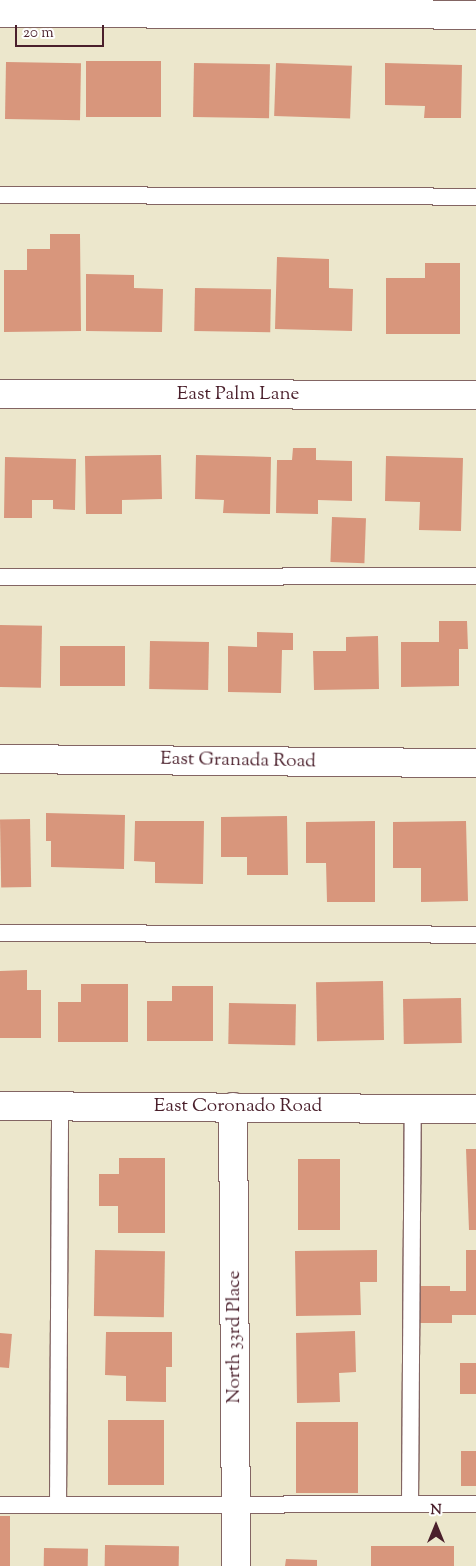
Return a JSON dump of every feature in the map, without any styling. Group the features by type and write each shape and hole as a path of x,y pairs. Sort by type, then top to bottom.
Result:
{"street":[{"path":"0,13 476,15"},
{"name":"East Palm Lane","path":"0,394 476,395"},
{"name":"East Granada Road","path":"0,759 476,763"},
{"name":"East Coronado Road","path":"0,1106 476,1109"},
{"name":"North 33rd Place","path":"233,1107 236,1566"}],"lane":[{"path":"0,195 476,197"},
{"path":"0,578 476,576"},
{"path":"0,933 476,935"},
{"path":"58,1505 60,1106"},
{"path":"410,1502 413,1108"},
{"path":"0,1505 410,1502 476,1504"}],"building":[{"path":"86,61 161,61 161,117 86,117"},
{"path":"6,62 81,63 80,120 5,119"},
{"path":"194,63 270,64 269,118 193,117"},
{"path":"276,63 352,66 350,119 274,116"},
{"path":"385,63 462,65 461,118 424,118 425,106 385,105"},
{"path":"50,234 80,234 81,331 4,332 4,270 27,270 27,249 50,249"},
{"path":"277,257 329,259 329,288 353,289 352,331 275,329"},
{"path":"425,263 460,263 460,334 386,334 386,278 425,278"},
{"path":"86,274 134,275 134,288 163,289 162,332 86,331"},
{"path":"195,288 271,289 270,332 194,331"},
{"path":"293,448 316,448 316,460 352,461 352,501 318,500 318,514 276,513 277,460 292,460"},
{"path":"161,455 162,499 122,500 122,514 86,514 85,456"},
{"path":"196,455 271,457 270,514 223,513 224,500 195,499"},
{"path":"386,456 463,458 461,531 419,530 420,502 385,501"},
{"path":"5,457 76,459 75,510 53,509 53,500 32,500 32,518 4,518"},
{"path":"332,517 366,518 364,563 330,562"},
{"path":"439,621 467,621 468,649 459,649 459,686 401,687 401,642 439,642"},
{"path":"0,625 42,626 41,688 0,687"},
{"path":"257,632 293,633 293,650 282,650 281,693 228,692 228,646 257,647"},
{"path":"378,636 379,689 314,690 313,651 346,651 346,637"},
{"path":"150,641 209,642 208,690 149,689"},
{"path":"60,646 125,646 125,686 60,686"},
{"path":"46,813 125,815 124,869 51,867 51,841 46,841"},
{"path":"287,816 288,875 247,875 247,857 221,857 221,817"},
{"path":"30,819 31,887 1,888 0,820"},
{"path":"135,821 204,821 203,884 155,883 155,862 134,861"},
{"path":"375,821 375,902 327,902 326,863 306,863 306,822"},
{"path":"466,821 468,901 421,902 421,868 393,868 393,822"},
{"path":"27,970 27,990 41,990 41,1038 0,1038 0,971"},
{"path":"383,981 384,1040 317,1041 316,982"},
{"path":"81,984 128,984 128,1042 58,1042 58,1002 81,1002"},
{"path":"172,986 213,986 213,1041 147,1041 147,1001 172,1001"},
{"path":"461,998 462,1043 404,1044 403,999"},
{"path":"229,1003 296,1004 295,1045 228,1044"},
{"path":"466,1149 476,1149 476,1230 469,1230"},
{"path":"119,1158 165,1158 165,1233 118,1233 118,1206 99,1206 99,1174 119,1174"},
{"path":"298,1159 340,1159 340,1230 298,1230"},
{"path":"95,1250 165,1251 164,1317 94,1316"},
{"path":"377,1250 377,1282 360,1282 361,1315 296,1316 295,1251"},
{"path":"466,1250 476,1250 476,1315 452,1315 452,1323 420,1323 420,1286 450,1286 450,1291 466,1291"},
{"path":"355,1331 356,1372 339,1373 340,1402 297,1403 296,1333"},
{"path":"106,1332 172,1332 172,1367 166,1367 166,1402 126,1401 126,1376 105,1375"},
{"path":"0,1333 12,1334 9,1368 0,1367"},
{"path":"460,1363 476,1363 476,1394 460,1394"},
{"path":"108,1420 164,1420 164,1485 108,1485"},
{"path":"296,1422 358,1422 358,1493 296,1493"},
{"path":"461,1451 476,1451 476,1486 461,1486"},
{"path":"0,1516 10,1516 10,1566 0,1566"},
{"path":"105,1545 179,1546 179,1566 105,1566"},
{"path":"371,1546 454,1546 454,1566 371,1566"},
{"path":"44,1548 88,1549 88,1566 44,1566"},
{"path":"286,1559 317,1560 317,1566 285,1566"}]}
